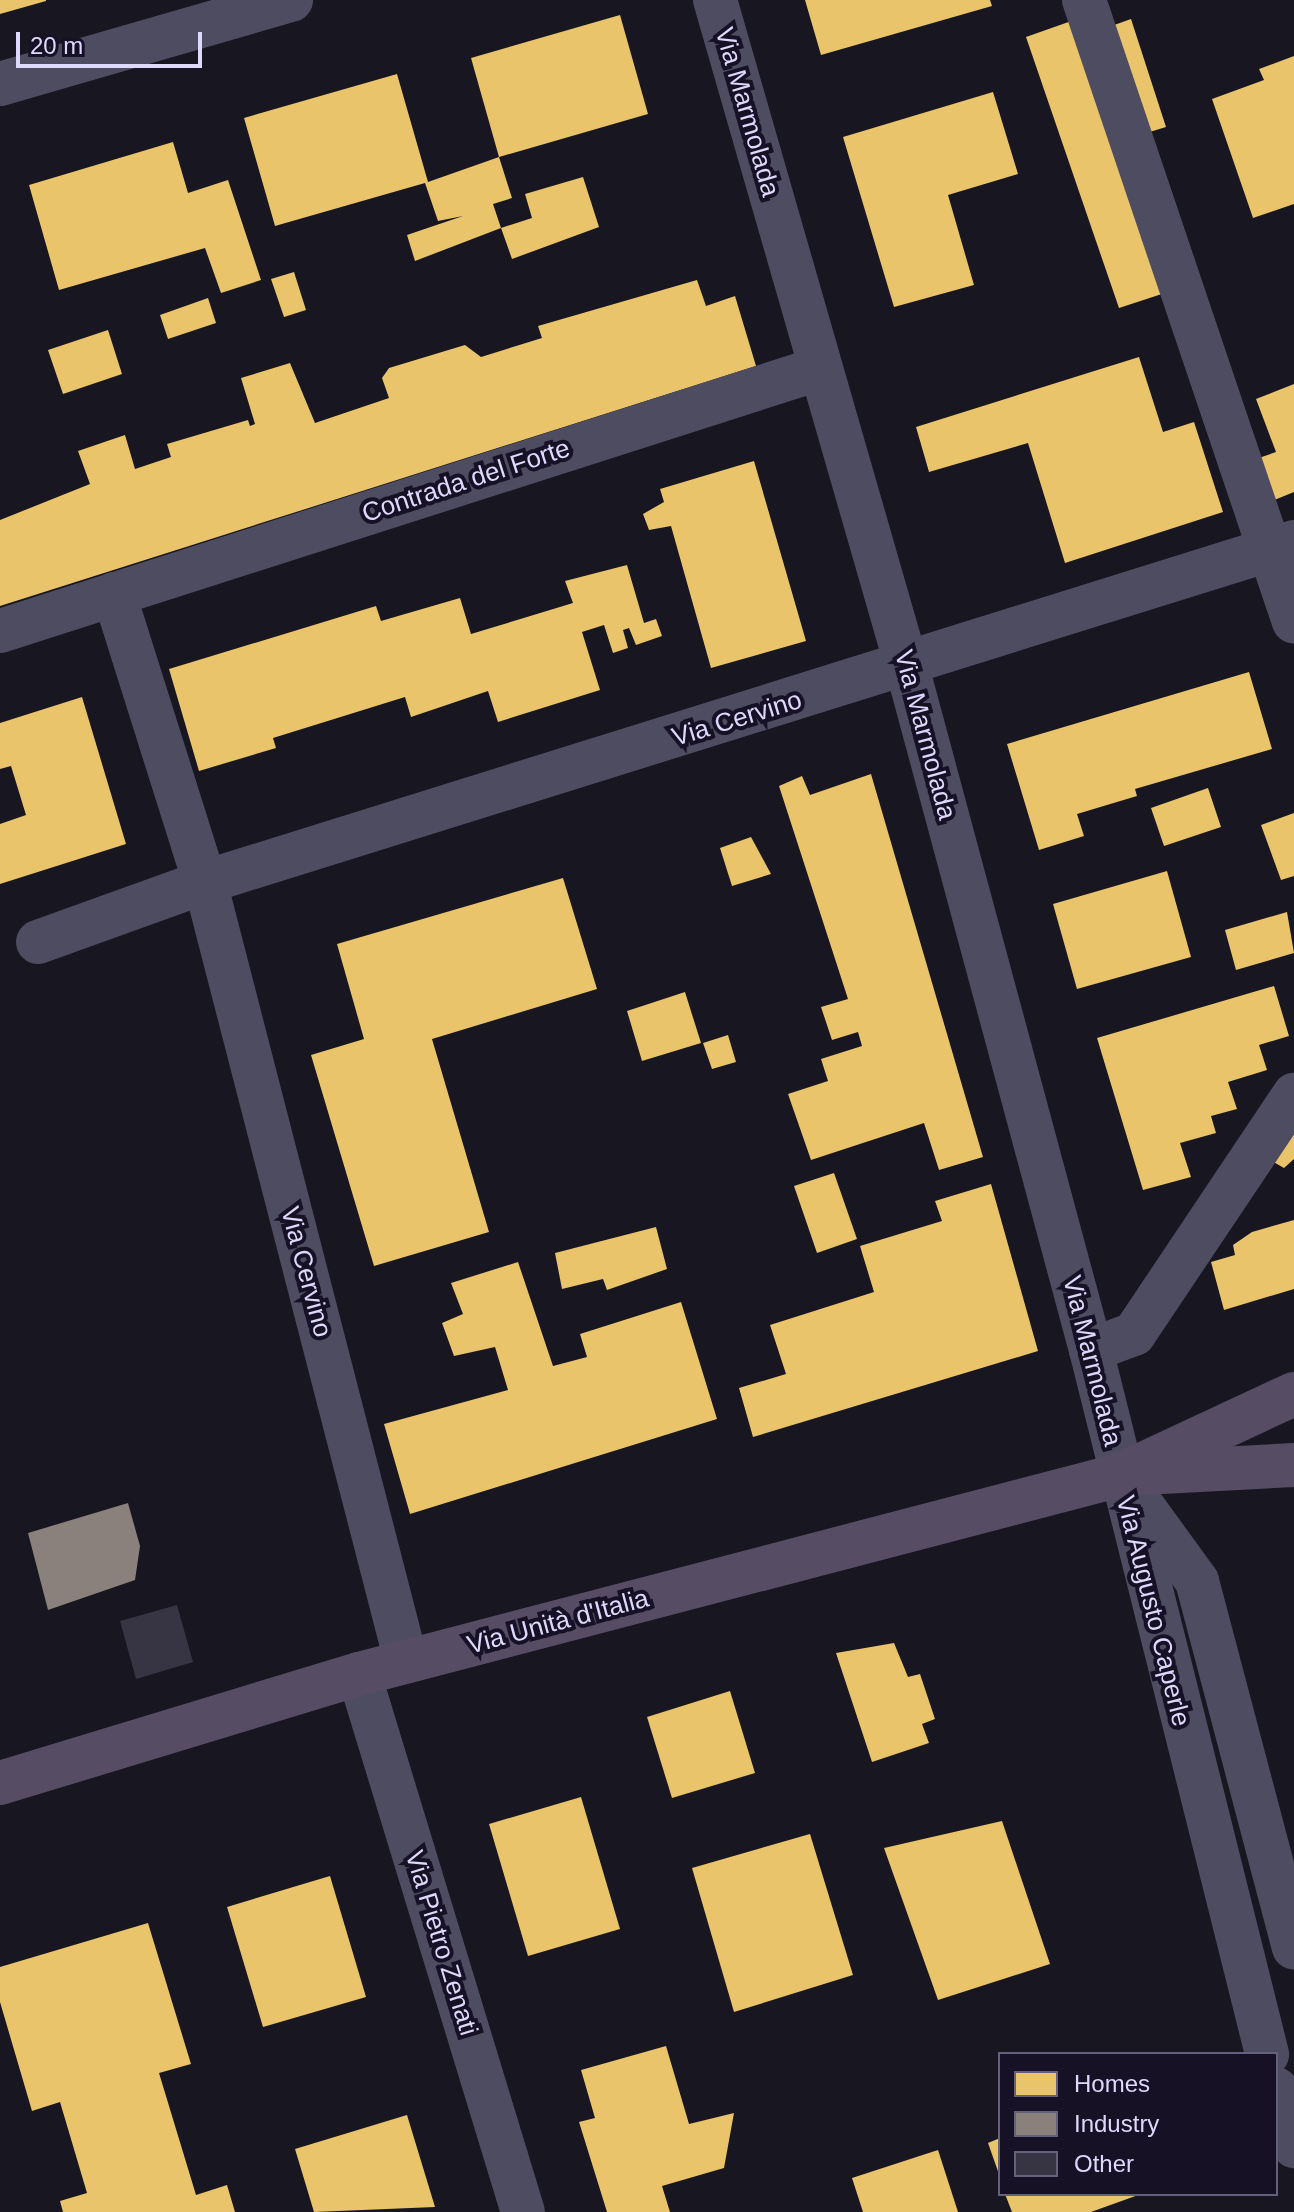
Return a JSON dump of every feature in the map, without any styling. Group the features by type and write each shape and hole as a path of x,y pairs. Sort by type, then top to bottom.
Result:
{"main road":[{"name":"Via Unità d'Italia","path":"0,1783 406,1661 1120,1475 1294,1394"},
{"name":"Via Unità d'Italia","path":"1120,1475 1294,1465"}],"street":[{"path":"0,84 291,0"},
{"name":"Via Marmolada","path":"715,0 818,369 907,667 1091,1350 1120,1475"},
{"path":"1084,0 1281,546 1294,622"},
{"name":"Contrada del Forte","path":"0,631 818,369"},
{"name":"Via Cervino","path":"38,942 205,882 907,667 1281,546"},
{"path":"114,594 205,882"},
{"name":"Via Cervino","path":"205,882 406,1661"},
{"path":"1091,1350 1134,1334 1294,1095"},
{"name":"Via Augusto Caperle","path":"1120,1475 1197,1581 1294,1947"},
{"name":"Via Augusto Caperle","path":"1120,1475 1266,2052"},
{"name":"Via Pietro Zenati","path":"359,1674 523,2212"},
{"path":"1278,2095 1294,2146"}],"building: Homes":[{"path":"0,0 46,0 46,1 0,14"},
{"path":"805,0 990,0 992,6 821,55"},
{"path":"620,15 648,114 499,157 471,58"},
{"path":"1077,19 1171,291 1119,308 1026,37"},
{"path":"1131,19 1166,127 1140,135 1103,29"},
{"path":"1294,56 1294,204 1253,218 1212,99 1264,80 1259,69"},
{"path":"397,74 428,182 499,157 512,198 493,204 501,228 415,261 407,235 463,216 438,221 425,183 275,226 244,118"},
{"path":"993,92 1018,174 948,195 974,285 894,307 843,137"},
{"path":"173,142 188,193 228,180 261,280 221,293 205,248 59,290 29,185"},
{"path":"583,177 599,227 512,259 501,228 532,218 525,194"},
{"path":"294,272 306,310 284,317 271,279"},
{"path":"697,280 706,306 735,296 756,366 0,606 0,520 90,484 78,451 125,435 135,469 171,457 167,444 248,420 250,426 255,424 241,378 290,363 315,423 389,398 382,378 389,368 465,345 481,357 542,338 538,326"},
{"path":"208,298 216,323 168,339 160,315"},
{"path":"108,330 122,374 63,394 48,350"},
{"path":"1139,357 1163,432 1194,422 1223,512 1065,563 1028,443 929,472 916,427"},
{"path":"1294,384 1294,492 1267,503 1253,460 1276,452 1256,399"},
{"path":"754,461 806,641 711,668 671,526 649,530 643,514 664,502 660,489"},
{"path":"627,565 644,623 656,619 662,636 636,645 629,628 623,630 628,648 613,653 604,625 582,632 600,690 498,722 488,691 411,717 405,697 273,738 276,748 199,771 169,669 376,606 381,621 460,598 471,634 573,603 565,581"},
{"path":"1249,672 1272,749 1135,789 1137,796 1077,814 1084,836 1039,850 1007,744"},
{"path":"82,697 126,844 0,884 0,824 26,815 11,766 0,769 0,723"},
{"path":"871,774 983,1157 939,1170 924,1123 811,1160 788,1094 828,1081 821,1059 862,1046 858,1032 832,1040 821,1007 848,999 779,786 802,776 810,795"},
{"path":"1208,788 1221,827 1164,846 1151,808"},
{"path":"1294,813 1294,876 1281,880 1261,825"},
{"path":"751,837 771,874 732,886 720,848"},
{"path":"1167,871 1191,957 1077,989 1053,904"},
{"path":"563,878 597,989 432,1039 489,1232 374,1266 311,1055 364,1039 337,944"},
{"path":"1287,912 1294,953 1236,970 1225,930"},
{"path":"1274,986 1289,1036 1259,1045 1267,1070 1228,1082 1237,1109 1211,1116 1216,1133 1180,1143 1191,1177 1143,1190 1097,1038"},
{"path":"685,992 701,1043 642,1061 627,1011"},
{"path":"728,1035 736,1062 712,1069 703,1043"},
{"path":"1294,1126 1294,1159 1284,1168 1270,1160"},
{"path":"834,1173 857,1239 817,1253 794,1186"},
{"path":"991,1184 1038,1351 753,1437 739,1388 786,1374 770,1325 874,1292 860,1246 942,1221 935,1201"},
{"path":"1294,1220 1294,1289 1224,1310 1211,1262 1235,1255 1233,1245 1252,1232"},
{"path":"656,1227 667,1269 607,1290 603,1279 562,1289 555,1253"},
{"path":"518,1262 553,1366 587,1357 580,1334 681,1302 717,1419 410,1514 384,1424 508,1390 495,1347 454,1356 442,1323 463,1314 451,1283"},
{"path":"894,1643 908,1677 920,1674 935,1719 922,1724 929,1743 872,1762 836,1653"},
{"path":"730,1691 755,1773 672,1798 647,1717"},
{"path":"581,1797 620,1929 528,1956 489,1824"},
{"path":"1002,1821 1050,1964 938,2000 884,1848"},
{"path":"810,1834 853,1975 734,2012 692,1868"},
{"path":"330,1876 366,1997 263,2027 227,1907"},
{"path":"148,1923 191,2064 159,2073 196,2195 227,2185 235,2212 63,2212 60,2201 87,2193 60,2102 32,2111 0,2002 0,1967"},
{"path":"666,2046 689,2124 734,2113 724,2168 662,2186 670,2212 607,2212 579,2122 595,2118 581,2070"},
{"path":"407,2115 435,2207 314,2212 295,2149"},
{"path":"998,2139 998,2171 988,2143"},
{"path":"938,2150 958,2212 863,2212 852,2178"},
{"path":"1006,2196 1135,2196 1091,2212 1012,2212"}],"building: Industry":[{"path":"128,1503 140,1546 135,1580 48,1610 28,1533"}],"building: Other":[{"path":"177,1605 193,1662 136,1679 120,1621"}]}
